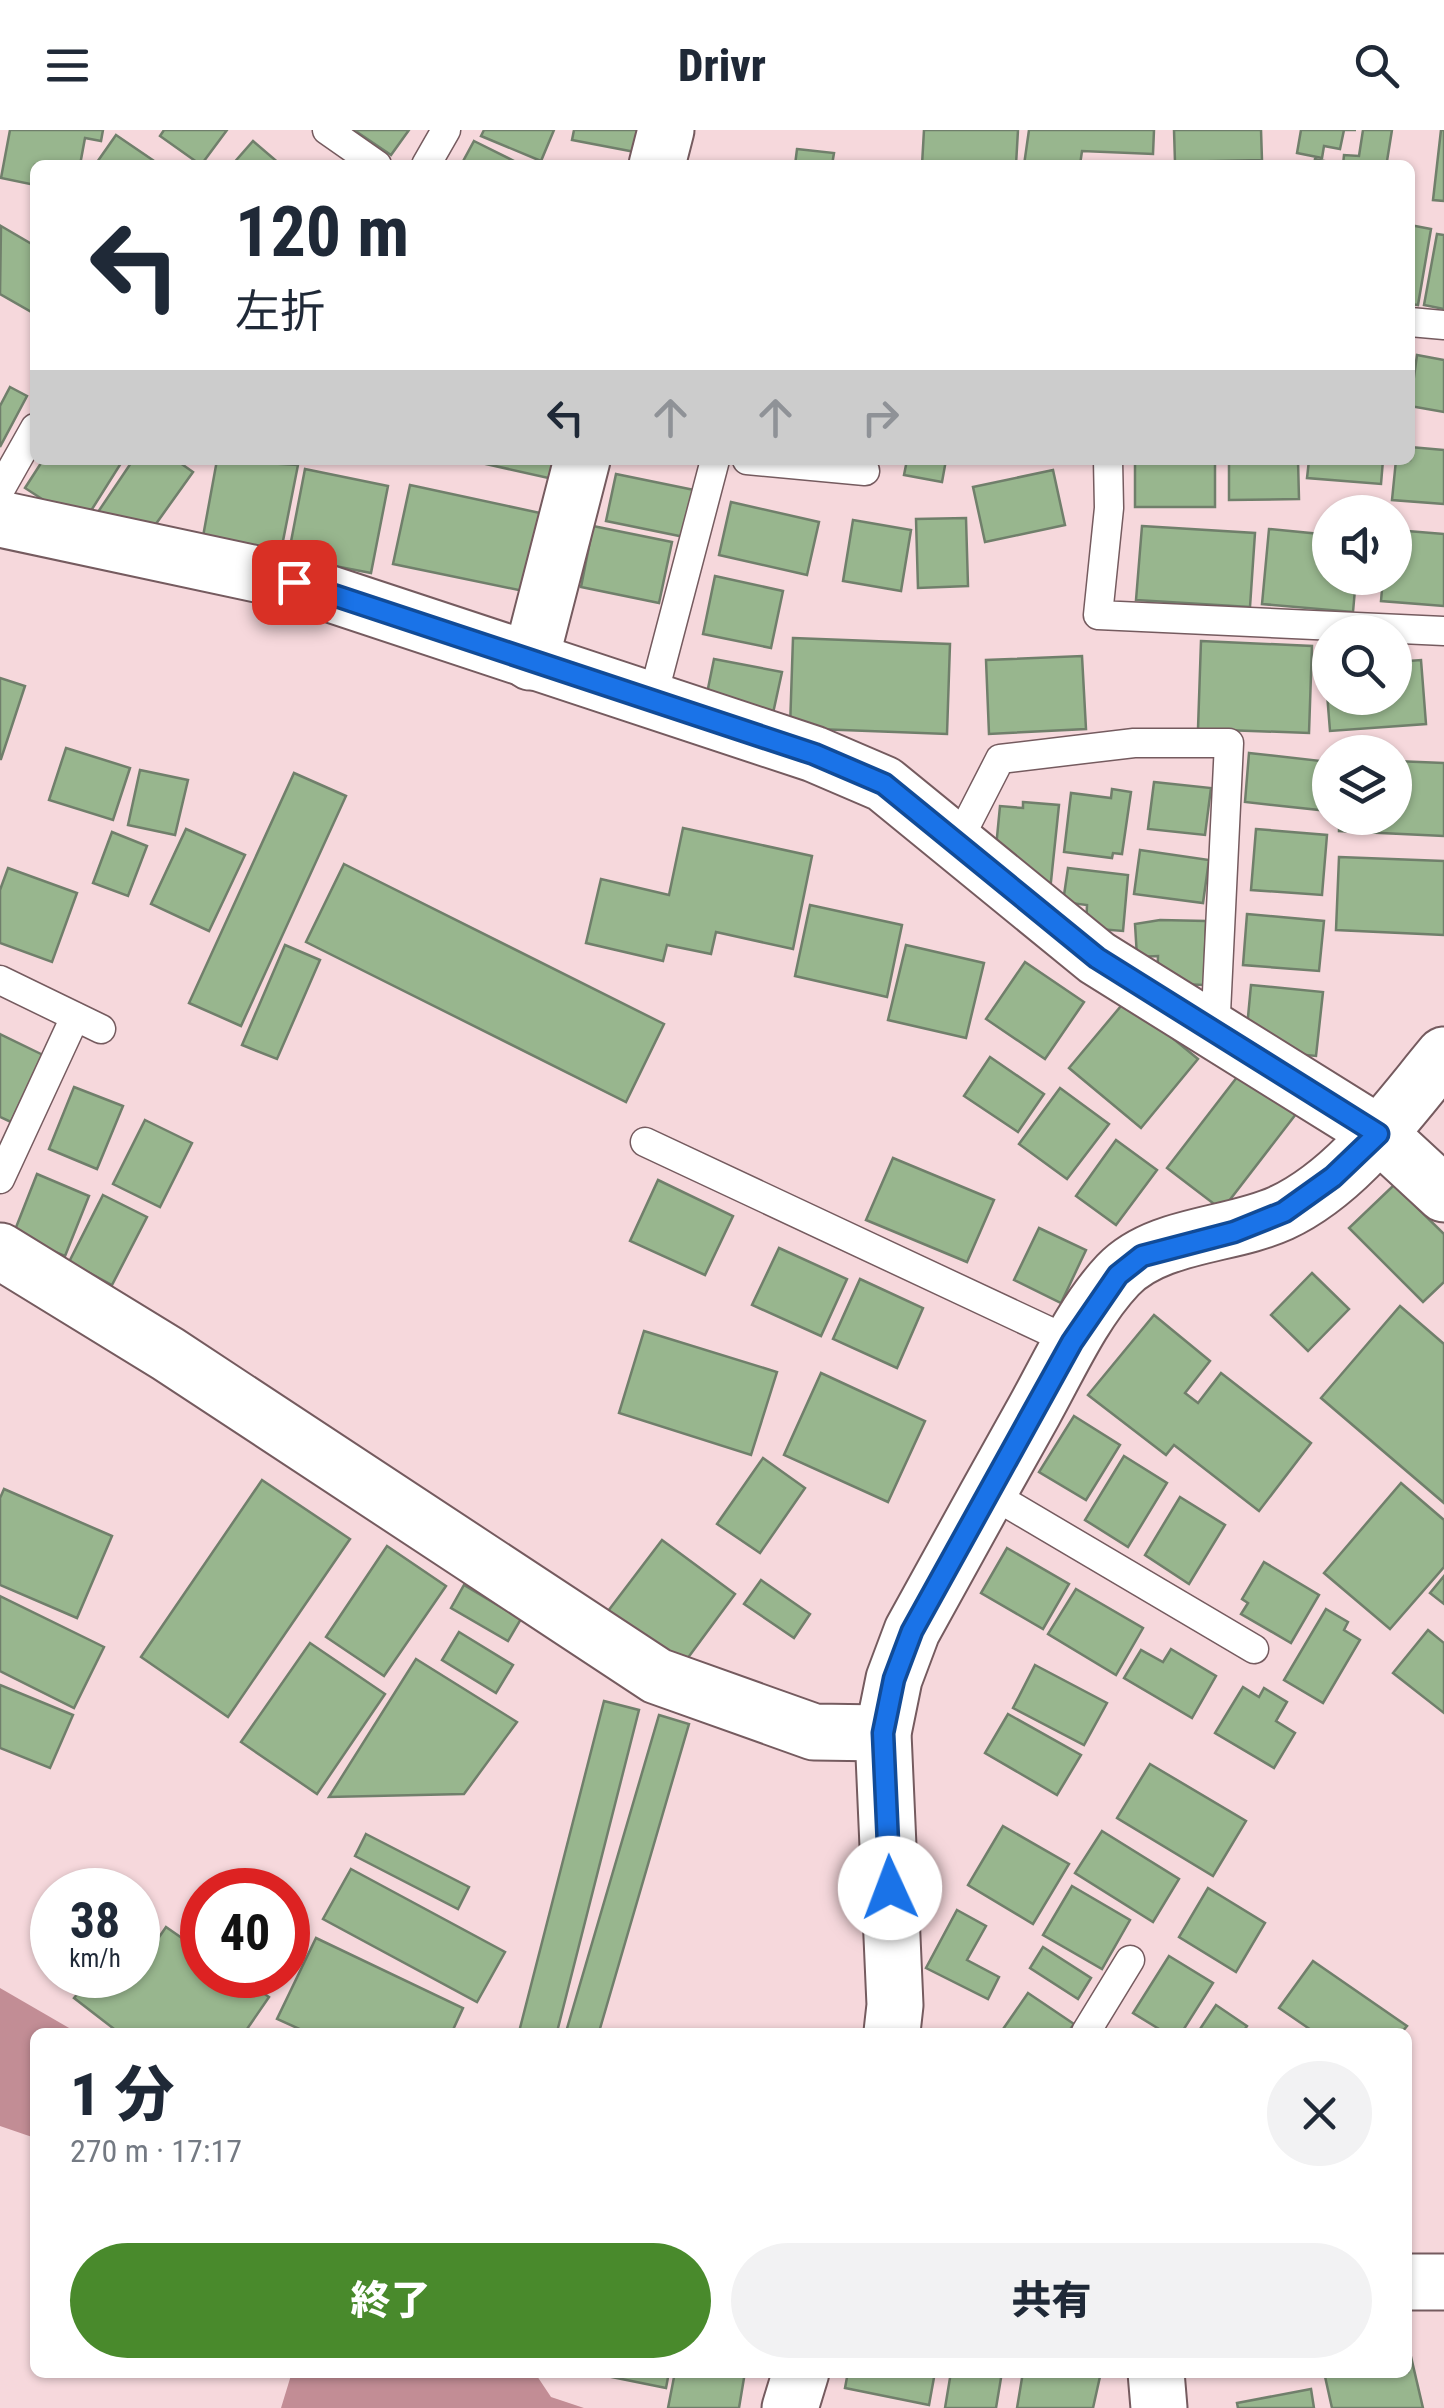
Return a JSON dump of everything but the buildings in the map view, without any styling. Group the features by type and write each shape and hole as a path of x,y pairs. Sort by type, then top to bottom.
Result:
{"street":[{"path":"659,160 666,130"},
{"path":"530,662 581,465"},
{"path":"0,519 294,582 814,754 884,784 1097,958 1378,1134 1444,1194"},
{"path":"892,2028 895,2005 883,1733 894,1679 912,1631 1072,1342 1118,1275 1142,1256 1234,1232 1284,1212 1333,1177 1378,1134 1444,1055"},
{"path":"0,1250 168,1354 656,1676 814,1732 883,1733"},
{"path":"790,2408 798,2378"},
{"path":"1156,2378 1159,2408"}],"lane":[{"path":"327,130 370,160"},
{"path":"429,160 446,130"},
{"path":"1415,322 1444,324"},
{"path":"0,490 30,437"},
{"path":"652,700 714,465"},
{"path":"801,465 865,471"},
{"path":"1108,465 1109,508 1098,615 1444,631"},
{"path":"957,843 1000,759 1134,743 1228,743 1215,1034"},
{"path":"0,980 101,1030"},
{"path":"0,1179 75,1017"},
{"path":"645,1142 1072,1342"},
{"path":"988,1492 1254,1650"},
{"path":"1088,2028 1130,1960"}],"shaded area":[{"path":"0,1988 69,2028 30,2028 30,2136 0,2126"},
{"path":"290,2378 538,2378 551,2397 584,2408 281,2408"}],"route":[{"path":"294,582 814,754 884,784 1097,958 1378,1134 1333,1177 1284,1212 1234,1232 1142,1256 1118,1275 1072,1342 912,1631 894,1679 883,1733 890,1888"}]}
